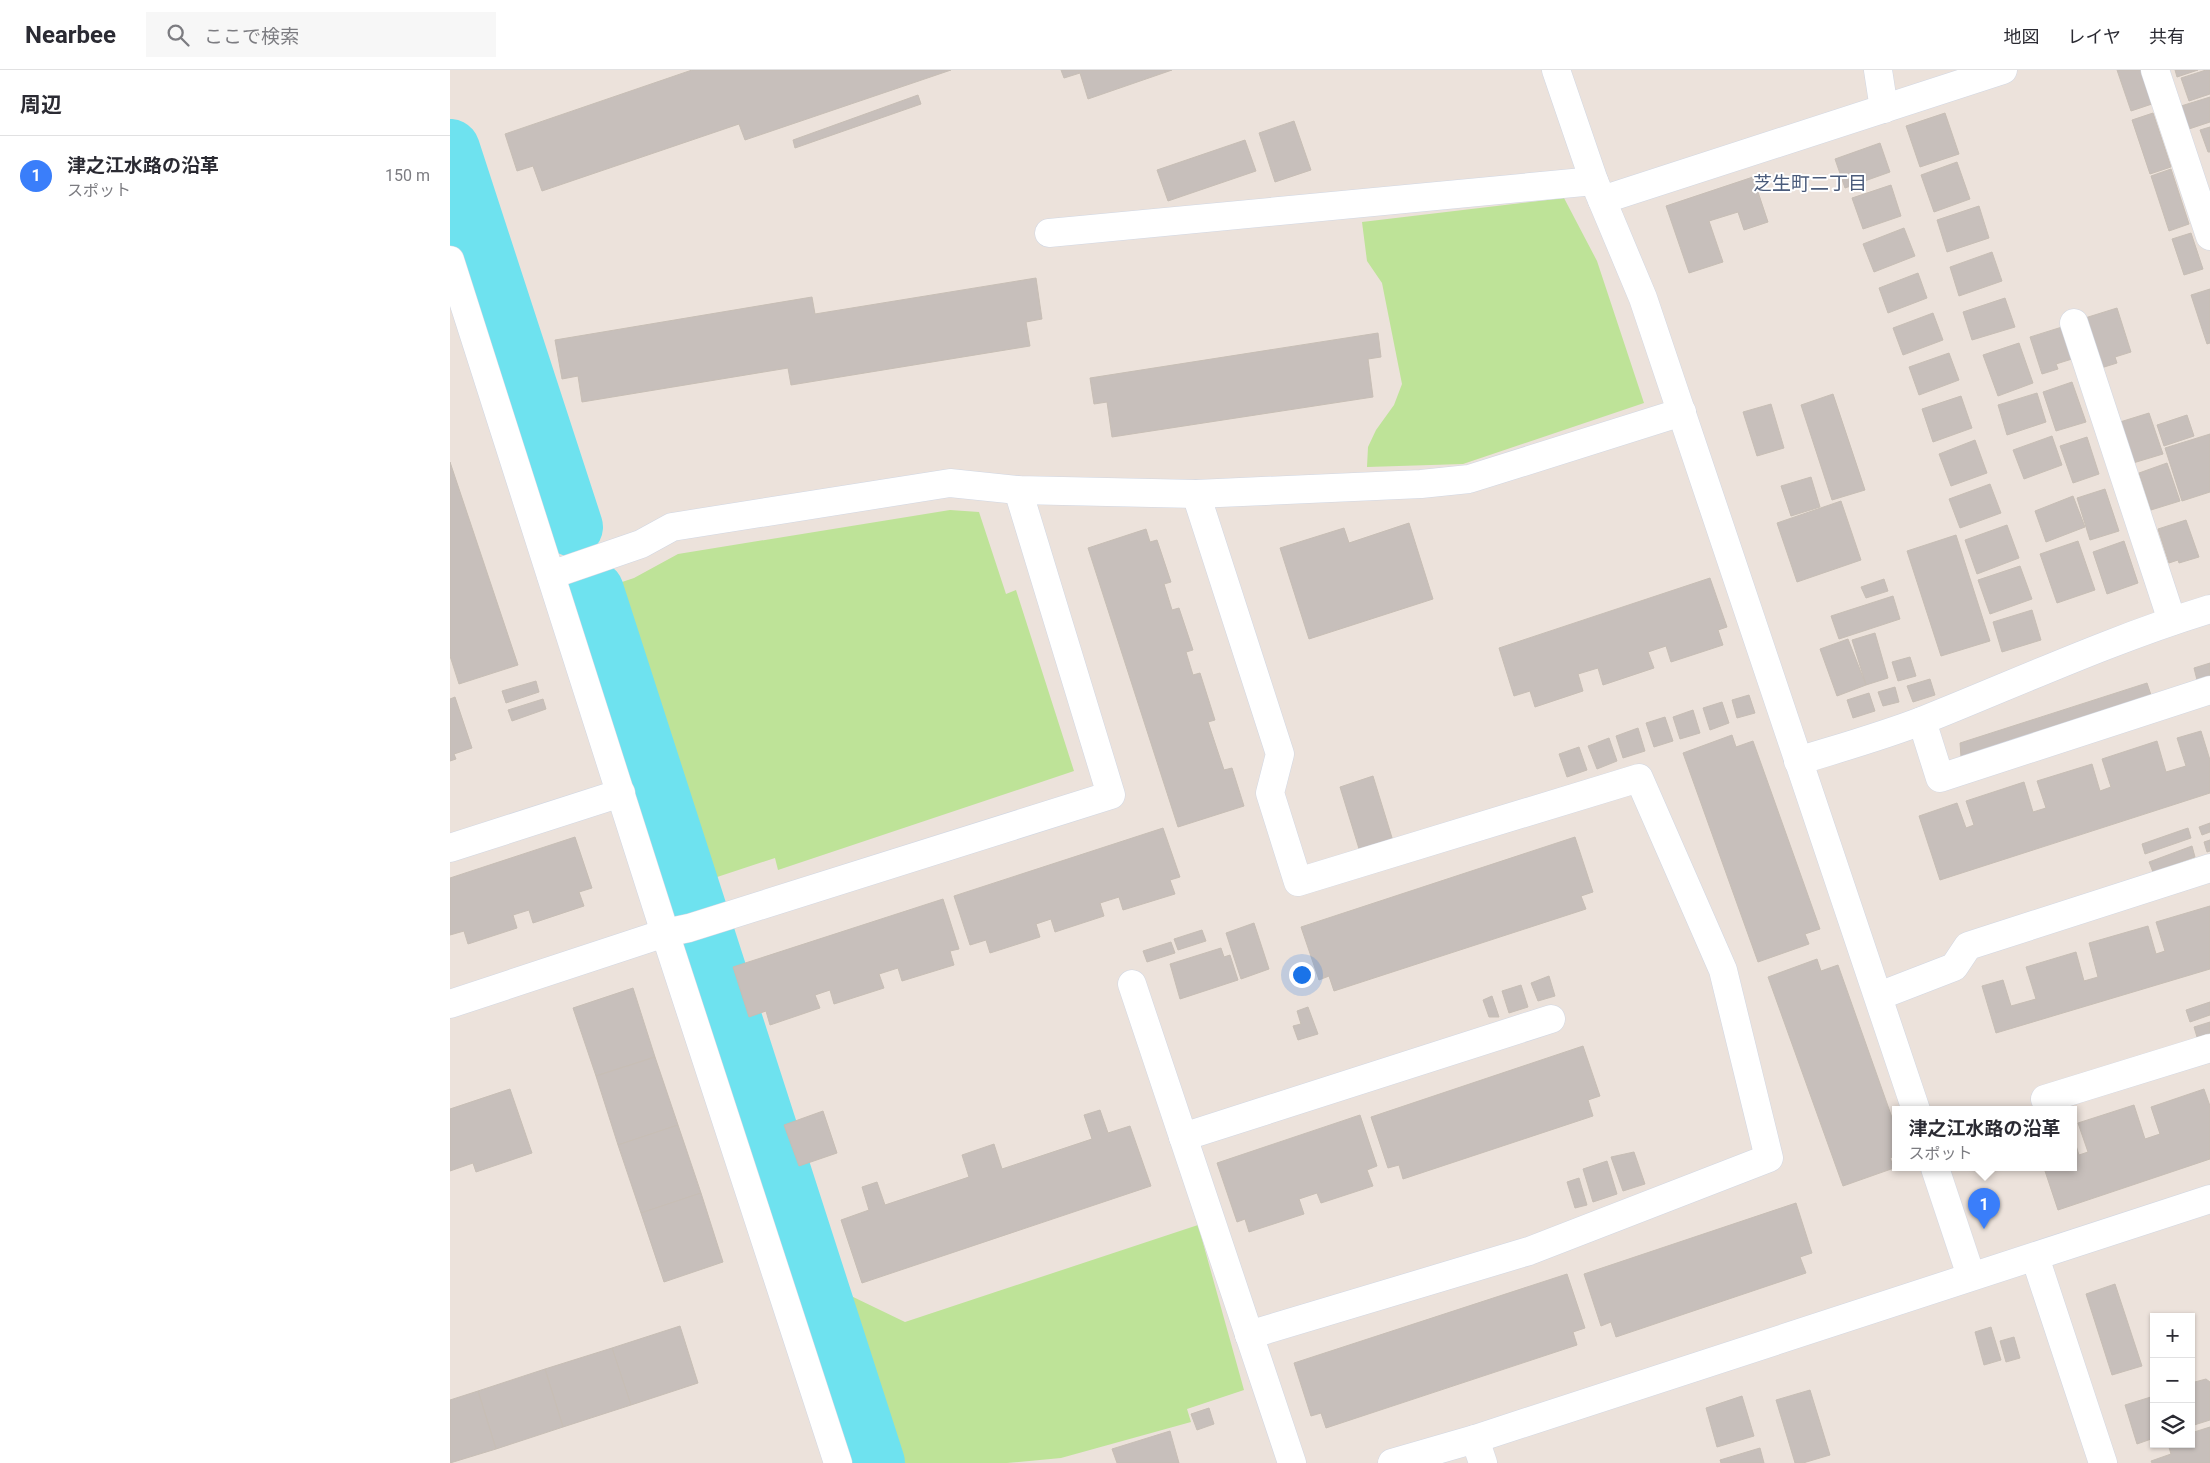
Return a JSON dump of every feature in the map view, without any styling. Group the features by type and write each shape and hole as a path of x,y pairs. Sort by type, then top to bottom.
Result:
{"street":[{"path":"1556,70 1598,191 1643,298 1915,1106"},
{"path":"1878,70 1884,109"},
{"path":"1049,233 1598,191 1884,109 2002,70"},
{"path":"2155,70 2210,236"},
{"path":"450,263 461,334 551,575 621,793 677,930 838,1463"},
{"path":"2074,323 2172,621"},
{"path":"551,575 641,544 672,527 950,483 1018,490 1196,494 1421,484 1469,479 1682,412"},
{"path":"450,1004 677,930 1111,795 1018,490"},
{"path":"1196,494 1280,754 1270,793 1298,882 1639,778 1723,970 1769,1158 1529,1250 1249,1335"},
{"path":"1798,761 1922,720 2172,621 2210,609"},
{"path":"1922,720 1940,778 2210,691"},
{"path":"450,848 621,793"},
{"path":"1879,996 1954,966 1968,946 2210,868"},
{"path":"1132,984 1292,1463"},
{"path":"1183,1137 1551,1018"},
{"path":"2045,1099 2210,1048"},
{"path":"1936,1171 1971,1276"},
{"path":"1392,1463 1479,1451 1971,1276 2035,1257 2210,1199"},
{"path":"2035,1257 2103,1463"}],"green space":[{"path":"1564,198 1597,261 1644,403 1463,464 1367,467 1368,447 1376,430 1394,405 1402,384 1382,283 1367,261 1362,222"},
{"path":"950,510 979,512 1006,594 1016,590 1074,771 778,870 775,858 696,884 601,589 634,578 678,554"},
{"path":"1198,1225 1244,1390 1187,1409 1191,1422 1061,1458 1007,1463 884,1463 831,1300 849,1295 905,1322"}],"building":[{"path":"692,70 951,70 745,140 739,124 542,191 533,166 517,171 505,134"},
{"path":"1061,70 1172,70 1088,99 1080,73 1064,78"},
{"path":"2117,70 2141,70 2152,104 2131,111"},
{"path":"2175,70 2198,70 2177,77"},
{"path":"2210,70 2210,94 2189,101 2181,78"},
{"path":"918,95 921,104 795,148 793,140"},
{"path":"2210,97 2210,122 2189,129 2181,106"},
{"path":"1945,113 1959,154 1920,167 1906,126"},
{"path":"2153,113 2171,167 2150,174 2132,120"},
{"path":"1294,121 1311,170 1275,182 1259,133"},
{"path":"2210,127 2210,152 2208,152 2200,130"},
{"path":"1245,140 1256,171 1168,201 1157,170"},
{"path":"1880,143 1890,172 1845,188 1835,159"},
{"path":"1957,162 1970,199 1934,212 1921,175"},
{"path":"2171,169 2189,224 2169,231 2151,176"},
{"path":"1753,177 1768,222 1744,230 1738,212 1709,221 1723,262 1689,273 1666,206"},
{"path":"1891,185 1901,216 1863,229 1852,198"},
{"path":"1979,206 1989,238 1947,252 1937,220"},
{"path":"1904,228 1915,256 1874,272 1863,244"},
{"path":"2191,233 2203,269 2184,275 2172,239"},
{"path":"1992,252 2002,281 1959,296 1950,267"},
{"path":"1918,273 1927,298 1888,313 1879,288"},
{"path":"1036,278 1042,319 1026,322 1030,346 791,385 788,368 582,402 578,376 562,379 555,340 812,297 815,314"},
{"path":"2210,289 2210,343 2207,344 2191,295"},
{"path":"2005,298 2015,327 1972,340 1963,312"},
{"path":"2117,308 2131,352 2115,357 2117,363 2101,368 2085,318"},
{"path":"1933,313 1943,340 1903,355 1893,328"},
{"path":"2062,327 2072,359 2056,364 2058,369 2042,374 2030,337"},
{"path":"1378,333 1381,357 1368,359 1373,397 1112,437 1107,402 1094,404 1090,378"},
{"path":"2019,343 2033,383 1998,396 1983,355"},
{"path":"1949,353 1959,380 1919,395 1909,367"},
{"path":"2072,382 2086,422 2056,431 2043,392"},
{"path":"2037,393 2046,422 2007,435 1998,405"},
{"path":"1833,394 1865,490 1832,500 1801,405"},
{"path":"1961,396 1972,428 1933,442 1922,409"},
{"path":"1771,404 1784,448 1757,456 1743,412"},
{"path":"2149,413 2163,454 2133,463 2120,422"},
{"path":"2187,415 2194,436 2164,446 2157,425"},
{"path":"2210,434 2210,492 2182,501 2165,448"},
{"path":"2052,436 2062,465 2024,479 2013,450"},
{"path":"2087,437 2099,474 2073,483 2060,446"},
{"path":"1975,440 1987,473 1951,486 1939,454"},
{"path":"450,462 518,665 459,684 450,656"},
{"path":"2167,463 2180,501 2151,510 2139,473"},
{"path":"1811,477 1820,507 1791,516 1781,486"},
{"path":"1990,484 2001,513 1960,528 1949,499"},
{"path":"2105,489 2119,531 2090,540 2077,498"},
{"path":"2073,496 2085,527 2046,542 2035,511"},
{"path":"1841,501 1861,560 1797,582 1777,523"},
{"path":"2186,520 2199,557 2179,563 2178,560 2169,563 2158,529"},
{"path":"1409,523 1433,599 1309,639 1280,548 1344,528 1349,543"},
{"path":"2007,525 2019,558 1977,574 1965,540"},
{"path":"1146,529 1150,542 1157,540 1171,582 1164,584 1172,610 1179,608 1193,650 1186,652 1193,675 1200,673 1215,720 1208,722 1224,770 1232,768 1244,806 1178,827 1088,548"},
{"path":"1956,535 1990,641 1941,656 1907,551"},
{"path":"2078,541 2095,590 2057,603 2040,554"},
{"path":"2124,541 2138,583 2107,594 2093,552"},
{"path":"2020,566 2032,599 1990,614 1978,580"},
{"path":"1710,578 1727,627 1718,630 1723,645 1671,662 1666,646 1648,652 1654,668 1603,685 1598,668 1578,674 1583,691 1535,707 1530,691 1514,696 1499,648"},
{"path":"1884,579 1888,591 1866,598 1861,587"},
{"path":"1893,596 1900,619 1839,639 1831,616"},
{"path":"2032,610 2041,640 2002,652 1993,622"},
{"path":"1875,633 1888,678 1866,685 1852,640"},
{"path":"1848,639 1866,685 1837,696 1820,649"},
{"path":"1910,657 1916,676 1898,681 1892,662"},
{"path":"2210,663 2210,676 2197,680 2194,668"},
{"path":"1930,679 1935,695 1913,702 1907,686"},
{"path":"536,681 539,692 506,703 502,691"},
{"path":"2147,683 2151,695 1961,757 1960,743"},
{"path":"1895,687 1899,702 1883,706 1878,692"},
{"path":"1869,693 1875,711 1853,718 1847,700"},
{"path":"1749,695 1755,713 1737,718 1732,700"},
{"path":"455,697 472,748 454,754 456,759 450,761 450,699"},
{"path":"543,699 546,709 512,721 508,710"},
{"path":"1722,702 1729,723 1710,730 1703,708"},
{"path":"1693,710 1700,733 1680,739 1673,717"},
{"path":"1665,717 1673,741 1654,747 1646,723"},
{"path":"1638,728 1645,751 1623,758 1616,736"},
{"path":"2201,731 2210,760 2210,793 1940,880 1919,816 1957,803 1966,828 1974,825 1966,801 2024,782 2033,812 2046,808 2037,781 2092,764 2100,791 2111,787 2102,759 2157,741 2166,772 2186,766 2177,738"},
{"path":"1732,735 1736,747 1753,741 1820,929 1805,934 1809,944 1758,962 1683,753"},
{"path":"1609,738 1617,761 1597,769 1588,746"},
{"path":"1579,747 1587,770 1567,777 1559,754"},
{"path":"1373,776 1393,841 1360,852 1340,787"},
{"path":"2210,823 2210,832 2202,835 2199,827"},
{"path":"1163,828 1180,877 1170,880 1175,894 1123,910 1119,897 1100,903 1104,916 1055,932 1051,919 1036,924 1040,937 990,953 986,940 970,945 954,896"},
{"path":"2188,828 2191,838 2145,854 2142,844"},
{"path":"575,837 592,888 579,892 584,906 533,923 529,910 513,915 517,928 468,944 464,931 450,935 450,878"},
{"path":"1575,837 1593,892 1581,896 1586,909 1334,991 1329,976 1319,980 1301,927"},
{"path":"2210,840 2210,851 2207,852 2204,842"},
{"path":"2192,846 2195,857 2153,872 2149,862"},
{"path":"943,899 959,949 950,951 954,965 902,981 898,968 879,974 884,988 834,1004 830,990 815,995 820,1008 770,1025 766,1011 749,1017 733,967"},
{"path":"2210,906 2210,969 1996,1033 1982,986 2003,980 2011,1006 2036,999 2026,967 2076,952 2084,981 2098,977 2089,943 2148,926 2156,954 2165,951 2156,922"},
{"path":"1254,923 1269,969 1241,979 1226,933"},
{"path":"1202,930 1206,941 1178,950 1174,939"},
{"path":"1171,942 1175,953 1147,962 1143,951"},
{"path":"1221,948 1224,957 1230,955 1238,980 1180,999 1170,964"},
{"path":"1817,959 1821,971 1838,965 1892,1118 1892,1157 1890,1158 1892,1169 1843,1186 1768,977"},
{"path":"1549,976 1555,996 1538,1001 1531,983"},
{"path":"1521,985 1528,1007 1509,1013 1502,991"},
{"path":"633,988 655,1057 596,1076 573,1008"},
{"path":"1492,996 1499,1017 1489,1017 1483,1000"},
{"path":"2210,1002 2210,1015 2190,1022 2186,1010"},
{"path":"1308,1007 1318,1034 1298,1040 1293,1026 1301,1024 1297,1011"},
{"path":"2210,1022 2210,1033 2197,1037 2194,1027"},
{"path":"1583,1046 1600,1096 1588,1100 1593,1116 1403,1179 1399,1165 1388,1168 1371,1117"},
{"path":"655,1057 678,1125 618,1145 596,1076"},
{"path":"510,1089 532,1153 476,1172 473,1163 450,1171 450,1109"},
{"path":"2204,1089 2210,1106 2210,1159 2058,1210 2045,1171 2077,1171 2077,1149 2079,1155 2088,1152 2078,1123 2134,1105 2145,1139 2160,1134 2151,1107"},
{"path":"1100,1110 1108,1133 1130,1126 1151,1186 862,1283 841,1220 869,1210 862,1187 877,1182 885,1205 969,1177 962,1155 994,1144 1002,1169 1092,1139 1084,1115"},
{"path":"823,1111 837,1153 799,1166 784,1125"},
{"path":"1360,1115 1377,1166 1367,1170 1373,1186 1321,1203 1317,1193 1299,1199 1304,1214 1249,1232 1245,1219 1237,1222 1217,1163"},
{"path":"678,1125 701,1193 641,1213 618,1145"},
{"path":"1634,1152 1645,1184 1623,1191 1611,1157"},
{"path":"1607,1161 1617,1194 1593,1202 1583,1169"},
{"path":"1579,1178 1587,1205 1575,1208 1567,1182"},
{"path":"701,1193 723,1262 664,1282 641,1213"},
{"path":"1796,1203 1812,1253 1800,1257 1806,1273 1616,1337 1611,1322 1601,1326 1584,1274"},
{"path":"1567,1274 1585,1328 1573,1332 1577,1345 1326,1428 1321,1413 1311,1416 1294,1363"},
{"path":"2115,1284 2142,1366 2112,1375 2086,1294"},
{"path":"680,1326 698,1383 631,1405 612,1348"},
{"path":"1991,1327 2001,1360 1984,1365 1975,1332"},
{"path":"2014,1337 2020,1358 2006,1362 2000,1341"},
{"path":"612,1348 631,1405 563,1427 545,1369"},
{"path":"545,1369 563,1427 496,1449 478,1391"},
{"path":"2206,1379 2210,1382 2210,1420 2195,1425 2195,1403 2195,1382"},
{"path":"1810,1390 1830,1455 1803,1463 1795,1463 1776,1400"},
{"path":"478,1391 496,1449 450,1463 450,1400"},
{"path":"1742,1396 1754,1436 1717,1447 1706,1408"},
{"path":"2150,1397 2150,1439 2137,1444 2125,1405"},
{"path":"1209,1408 1214,1424 1197,1430 1191,1414"},
{"path":"2210,1427 2210,1463 2152,1463 2151,1461 2171,1454 2169,1448 2195,1448 2195,1432"},
{"path":"1170,1431 1179,1463 1117,1463 1112,1449"},
{"path":"1760,1448 1764,1463 1721,1463 1720,1460"}],"waterway":[{"path":"450,149 573,527"},
{"path":"594,591 875,1463"}],"place":[{"name":"津之江水路の沿革","path":"1984,1229"}],"district":[{"name":"芝生町二丁目","path":"1810,183"}]}
